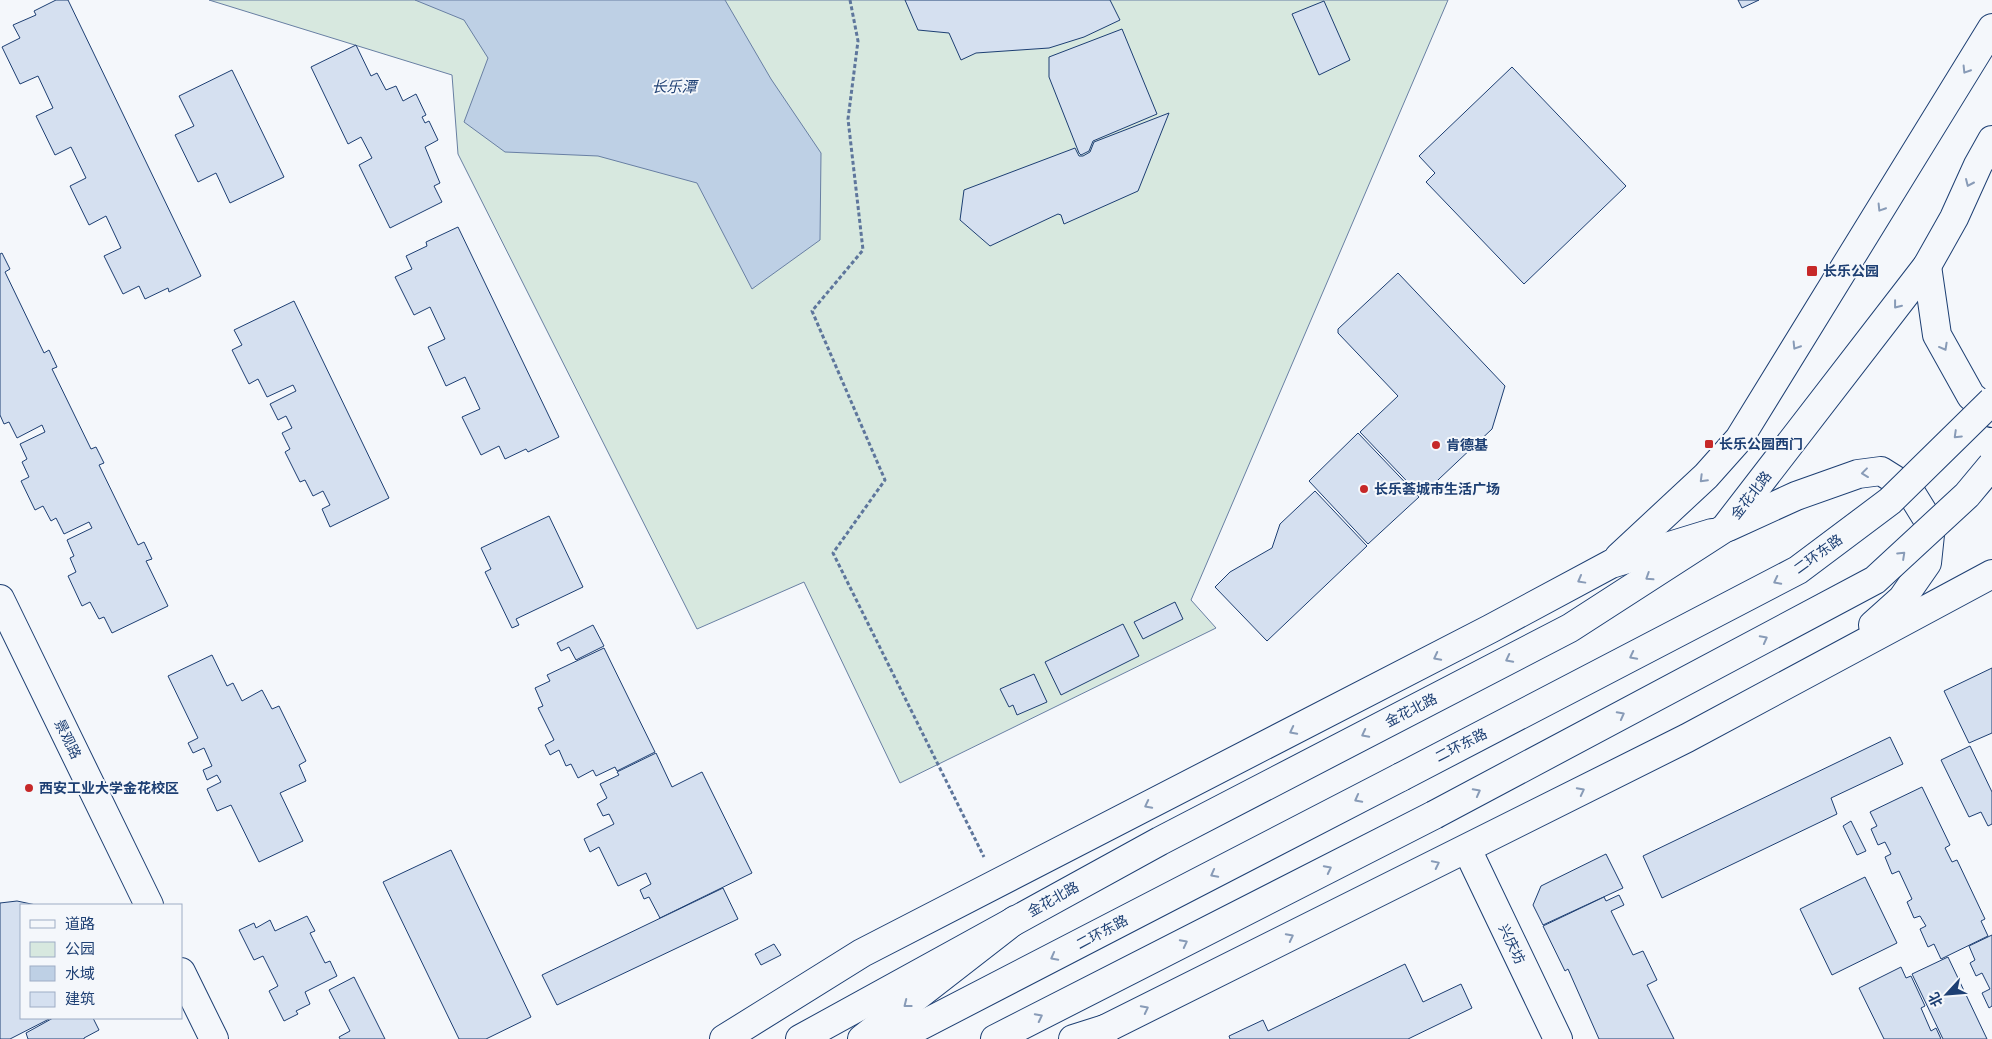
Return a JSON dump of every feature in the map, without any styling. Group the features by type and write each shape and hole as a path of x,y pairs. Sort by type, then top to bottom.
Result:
{"main road":[{"path":"1610,564 1706,476 1739,438 1992,28"},
{"name":"金花北路","path":"800,1039 1160,841 1570,628 1725,528 1927,266 1954,218 1978,165 1992,140"},
{"path":"1927,266 1937,335 1971,396 1992,413"},
{"name":"二环东路","path":"895,1039 1798,570 1890,501 1992,402"},
{"path":"996,1039 1434,815 1875,580 1967,495 1992,465"},
{"path":"724,1039 862,953 1490,630 1610,564 1725,528 1796,496 1858,474 1881,471 1908,488 1931,525 1927,563 1902,599 1839,655"},
{"path":"1073,1039 1097,1033 1687,738 1992,574"},
{"name":"景观路","path":"0,599 149,904"},
{"name":"兴庆坊","path":"1467,849 1558,1039"},
{"path":"862,1039 1015,920"},
{"path":"182,974 214,1039"}],"path":[{"path":"850,0 858,41 848,119 864,250 812,311 885,480 833,553 997,883"}],"green space":[{"path":"209,0 1448,0 1191,600 1216,628 900,783 804,582 697,629 458,154 452,75"}],"water":[{"name":"长乐潭","path":"415,0 725,0 771,79 821,153 820,240 752,289 697,183 598,156 505,152 464,122 488,58 464,20"}],"building":[{"path":"56,0 68,0 201,276 169,292 168,288 145,299 139,286 123,294 104,256 121,248 106,216 89,225 70,186 86,178 71,147 55,155 36,116 53,108 38,76 20,84 2,47 20,38 13,25 36,15 34,11"},
{"path":"905,0 1110,0 1120,20 1084,37 1049,48 976,53 961,60 949,33 918,30"},
{"path":"1738,0 1759,0 1742,8"},
{"path":"1324,1 1350,60 1319,75 1292,14"},
{"path":"1122,29 1157,114 1093,141 1089,151 1081,155 1049,77 1049,57"},
{"path":"356,45 371,76 377,73 386,90 396,86 403,101 416,94 426,115 422,117 425,123 429,121 438,140 425,147 440,183 434,186 442,202 390,228 359,165 372,158 361,137 348,144 311,67"},
{"path":"1512,67 1626,186 1524,284 1426,182 1435,173 1419,156"},
{"path":"232,70 284,177 230,203 216,173 198,182 175,135 194,126 179,96"},
{"path":"1169,113 1138,191 1064,224 1061,215 1058,214 990,246 960,220 964,190 1075,148 1079,156 1083,156 1090,152 1094,142"},
{"path":"458,227 559,437 528,452 526,449 505,459 499,446 481,455 462,417 480,409 465,377 446,386 428,347 445,339 430,307 414,315 395,277 412,269 406,256 427,246 426,242"},
{"path":"2,253 10,269 5,272 44,353 49,350 57,367 52,369 91,449 96,447 104,463 99,465 138,545 144,542 152,559 146,561 168,606 112,633 104,617 99,619 90,602 82,606 68,576 76,572 70,558 74,556 67,540 92,528 89,522 64,534 56,518 51,521 43,506 35,510 21,481 29,477 22,462 27,459 20,444 45,432 42,425 17,438 9,422 4,424 0,415 0,254"},
{"path":"1398,273 1505,386 1492,429 1421,496 1360,432 1398,396 1338,333 1338,329"},
{"path":"294,301 389,498 330,527 322,509 330,505 323,491 313,496 305,480 300,482 285,452 290,449 282,433 292,428 286,416 278,420 270,404 296,391 293,385 267,397 258,379 249,384 232,350 242,345 234,330"},
{"name":"长乐荟城市生活广场","path":"1358,433 1419,497 1368,544 1309,481"},
{"path":"1315,491 1367,546 1267,641 1215,587 1230,572 1272,548 1280,524"},
{"path":"549,516 583,587 516,619 519,625 512,628 485,572 491,569 481,548"},
{"path":"1175,602 1183,619 1143,639 1134,622"},
{"path":"1123,624 1139,656 1061,695 1045,662"},
{"path":"593,625 604,646 576,660 569,647 561,651 557,643"},
{"path":"604,648 655,752 617,771 615,767 596,776 593,770 578,778 571,764 566,766 559,750 550,755 545,745 554,740 538,708 543,706 535,688 550,681 547,675"},
{"path":"212,655 227,686 233,683 242,701 262,690 272,709 279,706 306,761 299,765 306,781 280,793 303,841 259,862 231,805 217,811 207,789 221,782 217,775 207,780 203,770 212,766 204,748 193,753 188,743 198,738 168,676"},
{"path":"1992,668 1992,733 1969,743 1944,691"},
{"path":"1034,674 1047,702 1017,715 1013,705 1009,707 1000,689"},
{"path":"1890,737 1903,764 1831,798 1837,814 1662,898 1643,856"},
{"path":"1970,746 1992,792 1992,824 1988,826 1981,812 1969,817 1941,760"},
{"path":"656,753 672,787 702,772 752,873 660,918 649,897 644,899 640,890 651,884 646,873 618,886 599,847 590,852 584,839 614,824 609,814 603,816 597,804 607,798 600,784 619,775 617,772"},
{"path":"1922,787 1950,845 1945,848 1952,862 1957,860 1985,919 1981,921 1988,936 1941,959 1934,944 1928,947 1920,929 1926,926 1920,916 1914,918 1907,902 1912,899 1899,871 1892,874 1885,857 1891,854 1885,842 1878,845 1871,829 1877,826 1870,812"},
{"path":"1851,821 1866,851 1857,855 1843,826"},
{"path":"451,850 531,1017 486,1039 459,1039 383,882"},
{"path":"1606,854 1623,888 1543,925 1533,905 1541,886"},
{"path":"1865,877 1897,943 1832,975 1800,909"},
{"path":"723,888 738,919 557,1005 542,975"},
{"path":"1619,895 1624,905 1611,911 1633,955 1643,951 1657,980 1647,985 1674,1039 1599,1039 1568,969 1565,971 1543,926 1604,897 1606,901"},
{"path":"17,901 31,904 20,904 20,1019 49,1019 10,1039 0,1039 0,903"},
{"path":"307,916 315,931 310,933 325,963 330,961 337,976 305,992 310,1004 296,1011 298,1014 284,1021 269,991 278,986 263,956 254,960 239,930 254,923 256,928 270,920 275,931"},
{"path":"1992,935 1992,1006 1989,1008 1982,993 1990,989 1982,973 1976,976 1970,963 1975,960 1969,946"},
{"path":"774,944 781,955 761,965 755,954"},
{"path":"1948,957 1987,1039 1943,1039 1912,974"},
{"path":"1405,964 1423,1002 1461,984 1472,1008 1408,1039 1230,1039 1229,1036 1263,1020 1268,1031"},
{"path":"1901,967 1906,978 1911,976 1925,1006 1921,1008 1931,1031 1936,1028 1941,1039 1884,1039 1859,988"},
{"path":"354,977 385,1039 340,1039 339,1037 350,1031 329,990"},
{"path":"51,1019 94,1019 99,1030 84,1039 28,1039 26,1033"}],"place":[{"name":"长乐公园","path":"1812,271"},
{"name":"长乐公园西门","path":"1709,444"},
{"name":"肯德基","path":"1436,445"},
{"name":"长乐荟城市生活广场","path":"1364,489"},
{"name":"西安工业大学金花校区","path":"29,788"}]}
